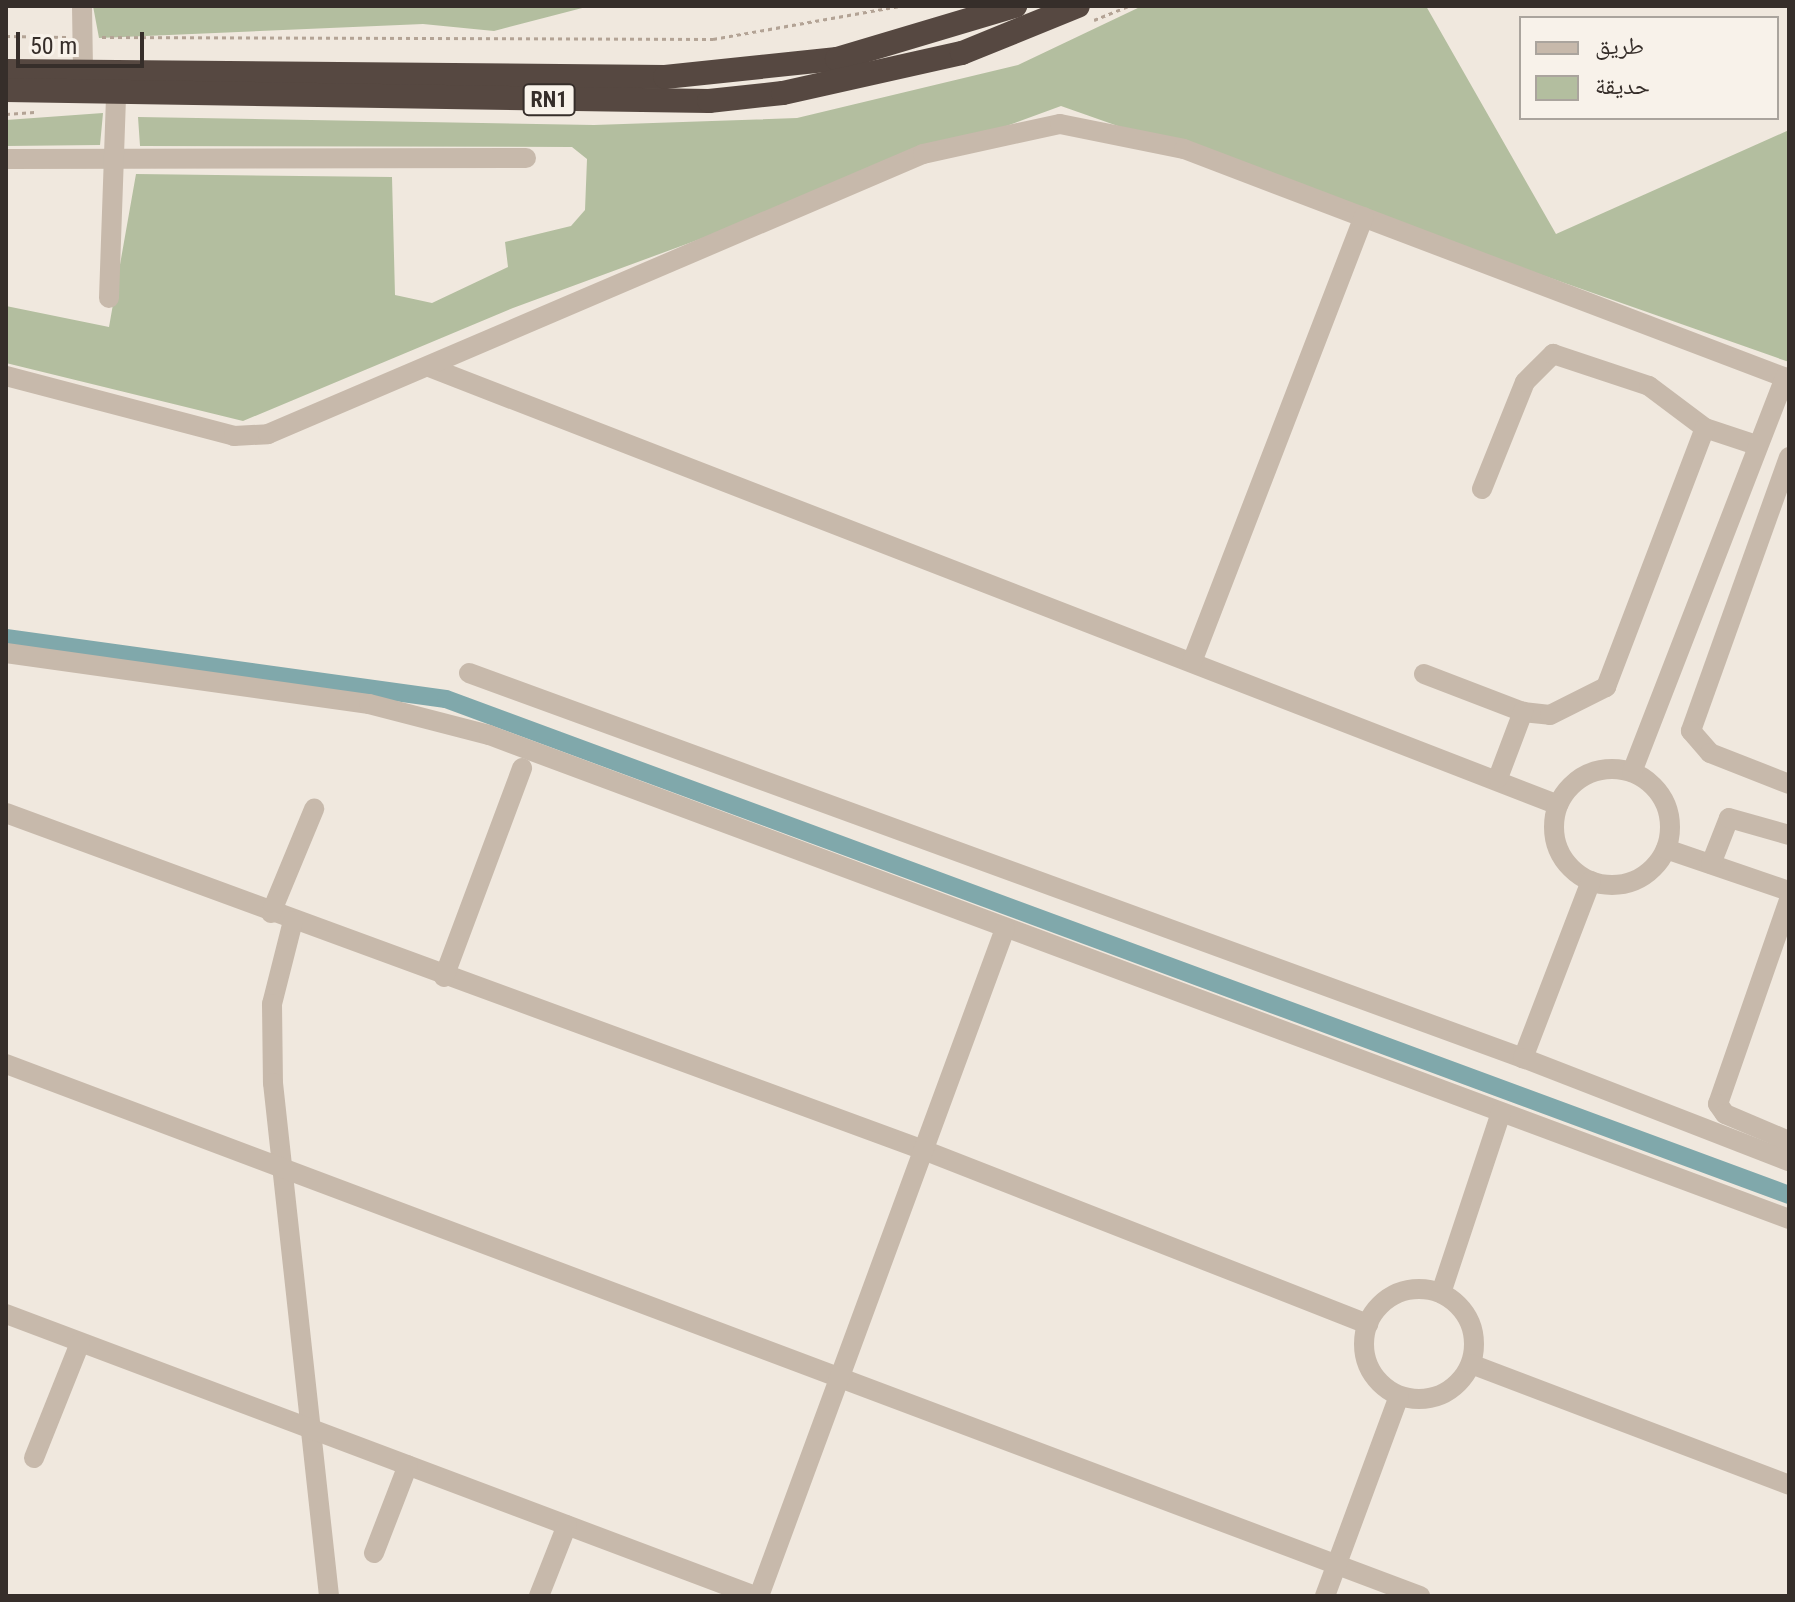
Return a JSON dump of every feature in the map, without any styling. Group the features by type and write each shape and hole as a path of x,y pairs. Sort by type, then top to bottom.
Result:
{"highway":[{"name":"RN1","path":"6,71 600,78 780,69 1015,6"},
{"name":"RN1","path":"6,90 116,95 709,101 783,93 947,57 1078,6"}],"street":[{"path":"82,6 83,72"},
{"path":"109,298 109,158 116,95"},
{"path":"6,376 252,437 429,367 923,154 1025,127 1060,124 1142,137 1364,217 1787,378 1756,445 1632,772"},
{"path":"6,159 526,158"},
{"path":"1192,662 1364,217"},
{"path":"1482,489 1525,382 1553,354 1649,386 1705,428 1756,445"},
{"path":"429,367 1498,778 1558,805"},
{"path":"1424,674 1523,712 1550,715 1578,707 1614,676 1705,428"},
{"path":"1789,457 1691,731 1710,753 1789,784"},
{"path":"6,653 369,704 477,731 1789,1219"},
{"path":"469,673 1523,1058 1789,1161"},
{"path":"1498,778 1523,712"},
{"path":"444,977 522,768"},
{"path":"1632,772 1654,787 1667,810 1666,849 1657,864 1626,883 1591,881 1563,858 1555,832 1558,805 1588,774 1632,772"},
{"path":"271,913 314,809"},
{"path":"6,813 444,977 926,1151 1368,1324"},
{"path":"1711,864 1729,818 1789,835"},
{"path":"1666,849 1789,891"},
{"path":"1523,1058 1591,881"},
{"path":"1789,900 1785,934 1718,1104 1725,1114 1789,1141"},
{"path":"293,921 272,1004 281,1166 329,1596"},
{"path":"6,1314 757,1596 926,1151 1005,929"},
{"path":"6,1064 1420,1596"},
{"path":"1441,1293 1501,1113"},
{"path":"1441,1293 1473,1331 1471,1364 1434,1398 1399,1396 1366,1358 1368,1324 1398,1294 1441,1293"},
{"path":"34,1458 80,1343"},
{"path":"1471,1364 1789,1485"},
{"path":"1325,1596 1399,1396"},
{"path":"374,1553 408,1465"},
{"path":"539,1596 567,1525"}],"path":[{"path":"6,36 713,39 901,6"}],"green space":[{"path":"93,6 590,6 494,31 423,24 99,38"},
{"path":"1142,6 1426,6 1556,234 1789,130 1789,362 1061,106 513,308 243,421 6,363 6,306 109,327 136,174 392,177 395,295 432,303 508,267 505,242 571,226 585,210 587,159 572,147 140,146 138,117 594,125 797,118 1018,65"},
{"path":"103,113 100,145 6,146 6,120"}],"waterway":[{"path":"6,638 446,699 1789,1195"}]}
